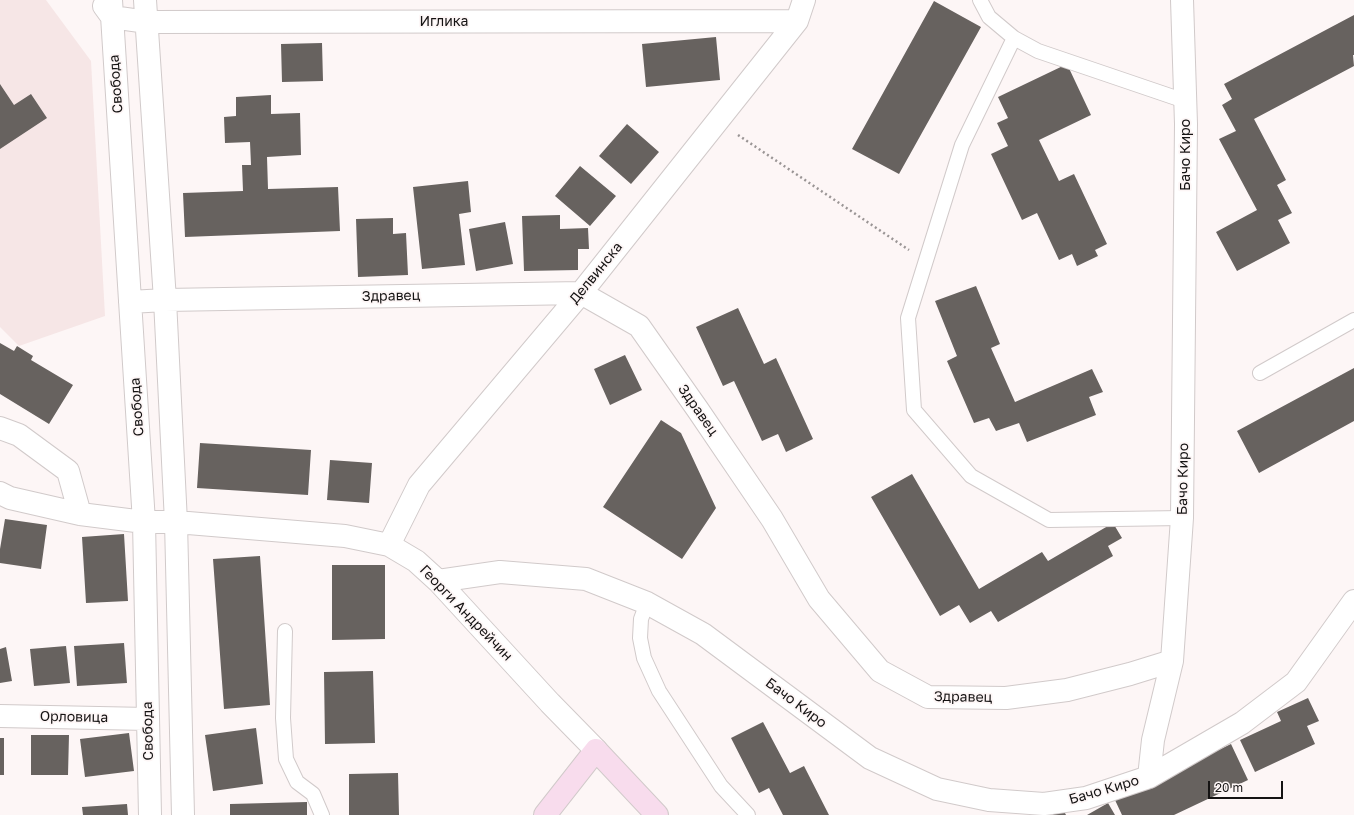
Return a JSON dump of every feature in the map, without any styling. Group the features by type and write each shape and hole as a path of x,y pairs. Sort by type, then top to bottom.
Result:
{"street":[{"path":"145,0 165,300 176,522 183,815"},
{"name":"Делвинска","path":"389,546 419,485 581,293 797,21 804,0"},
{"name":"Бачо Киро","path":"438,581 500,572 586,579 647,603 703,634 870,758 937,789 989,800 1004,808 1086,798 1149,777 1153,740 1172,661 1182,518 1186,140 1182,0"},
{"name":"Иглика","path":"107,6 147,22 797,21"},
{"name":"Свобода","path":"107,6 130,302 144,522 150,815"},
{"name":"Здравец","path":"130,302 165,300 581,293 639,326 772,519 819,600 880,670 928,697 1006,698 1067,690 1130,674 1172,661"},
{"path":"0,428 19,435 68,471 80,514"},
{"name":"Георги Андрейчин","path":"0,493 10,498 80,514 144,522 176,522 345,536 389,546 416,561 438,581 550,703 657,815"},
{"path":"1149,777 1242,723 1296,682 1354,601"},
{"name":"Орловица","path":"0,716 148,719"},
{"path":"545,815 596,750"}],"lane":[{"path":"980,0 989,17 1014,38 1038,51 1185,100"},
{"path":"1014,38 962,145 908,318 914,410 971,476 1049,520 1182,518"},
{"path":"1260,373 1354,320"},
{"path":"647,603 641,619 640,638 644,658 659,691 721,786 748,815"},
{"path":"285,631 283,718 286,759 297,782 313,794 322,815"}],"path":[{"path":"717,121 926,262"}],"shaded area":[{"path":"0,0 46,0 91,61 105,316 19,346 0,327"}],"building":[{"path":"934,1 981,27 899,174 852,149"},
{"path":"1354,15 1354,66 1254,119 1286,180 1277,185 1292,213 1278,220 1290,243 1237,271 1216,232 1257,210 1219,139 1236,131 1222,105 1232,99 1224,84"},
{"path":"716,37 720,80 646,87 642,44"},
{"path":"322,43 323,81 282,82 281,44"},
{"path":"1067,64 1091,115 1039,140 1059,181 1074,174 1107,244 1095,250 1098,256 1077,266 1072,254 1059,260 1037,213 1022,220 991,154 1008,146 997,123 1008,118 998,97"},
{"path":"0,84 14,105 31,94 47,118 0,149"},
{"path":"271,95 271,114 300,113 301,155 267,157 268,189 338,187 340,231 185,237 183,193 243,191 242,165 251,165 250,142 225,143 224,117 236,116 236,97"},
{"path":"627,124 659,152 631,184 599,156"},
{"path":"580,166 616,196 590,226 555,196"},
{"path":"468,181 471,212 459,214 465,265 422,269 413,187"},
{"path":"560,215 560,229 588,228 589,249 578,249 578,270 524,271 522,216"},
{"path":"393,218 393,234 406,233 408,275 358,277 356,219"},
{"path":"505,222 513,264 476,271 469,229"},
{"path":"976,286 1000,344 991,348 1015,402 1092,369 1103,392 1089,397 1096,415 1027,442 1019,423 996,431 989,418 974,423 947,361 957,356 935,301"},
{"path":"738,308 764,364 776,358 813,439 786,452 778,434 762,441 734,381 723,386 696,327"},
{"path":"0,343 14,351 17,346 33,356 31,360 73,385 49,424 0,394"},
{"path":"625,355 642,390 610,405 594,369"},
{"path":"1354,368 1354,421 1259,473 1237,431"},
{"path":"661,420 681,433 716,508 682,559 603,507"},
{"path":"200,443 311,450 308,495 197,488"},
{"path":"330,460 372,463 369,503 327,500"},
{"path":"912,474 979,589 1042,552 1048,561 1113,523 1122,538 1108,546 1113,556 998,622 991,611 970,623 959,605 940,616 871,497"},
{"path":"5,519 47,525 41,569 0,563 0,549"},
{"path":"124,534 128,601 86,603 82,537"},
{"path":"260,556 270,705 224,709 213,559"},
{"path":"332,565 385,565 385,639 332,640"},
{"path":"124,643 127,683 77,686 74,646"},
{"path":"66,646 70,683 34,686 30,649"},
{"path":"6,647 12,681 0,683 0,649"},
{"path":"373,671 375,743 325,744 324,672"},
{"path":"1308,698 1319,721 1307,726 1315,744 1255,772 1240,740 1281,721 1277,712"},
{"path":"763,722 790,773 804,766 829,815 783,815 769,788 759,793 731,738"},
{"path":"256,728 263,784 213,791 205,735"},
{"path":"129,733 134,771 85,777 80,739"},
{"path":"31,735 69,735 68,775 31,775"},
{"path":"0,738 4,738 4,775 0,775"},
{"path":"1231,744 1248,780 1174,815 1122,815 1115,800"},
{"path":"398,773 399,815 349,815 349,774"},
{"path":"307,802 307,815 230,815 230,804"},
{"path":"1108,803 1115,815 1087,815"},
{"path":"127,804 128,815 83,815 82,807"},
{"path":"1063,809 1066,815 1052,815"}]}
